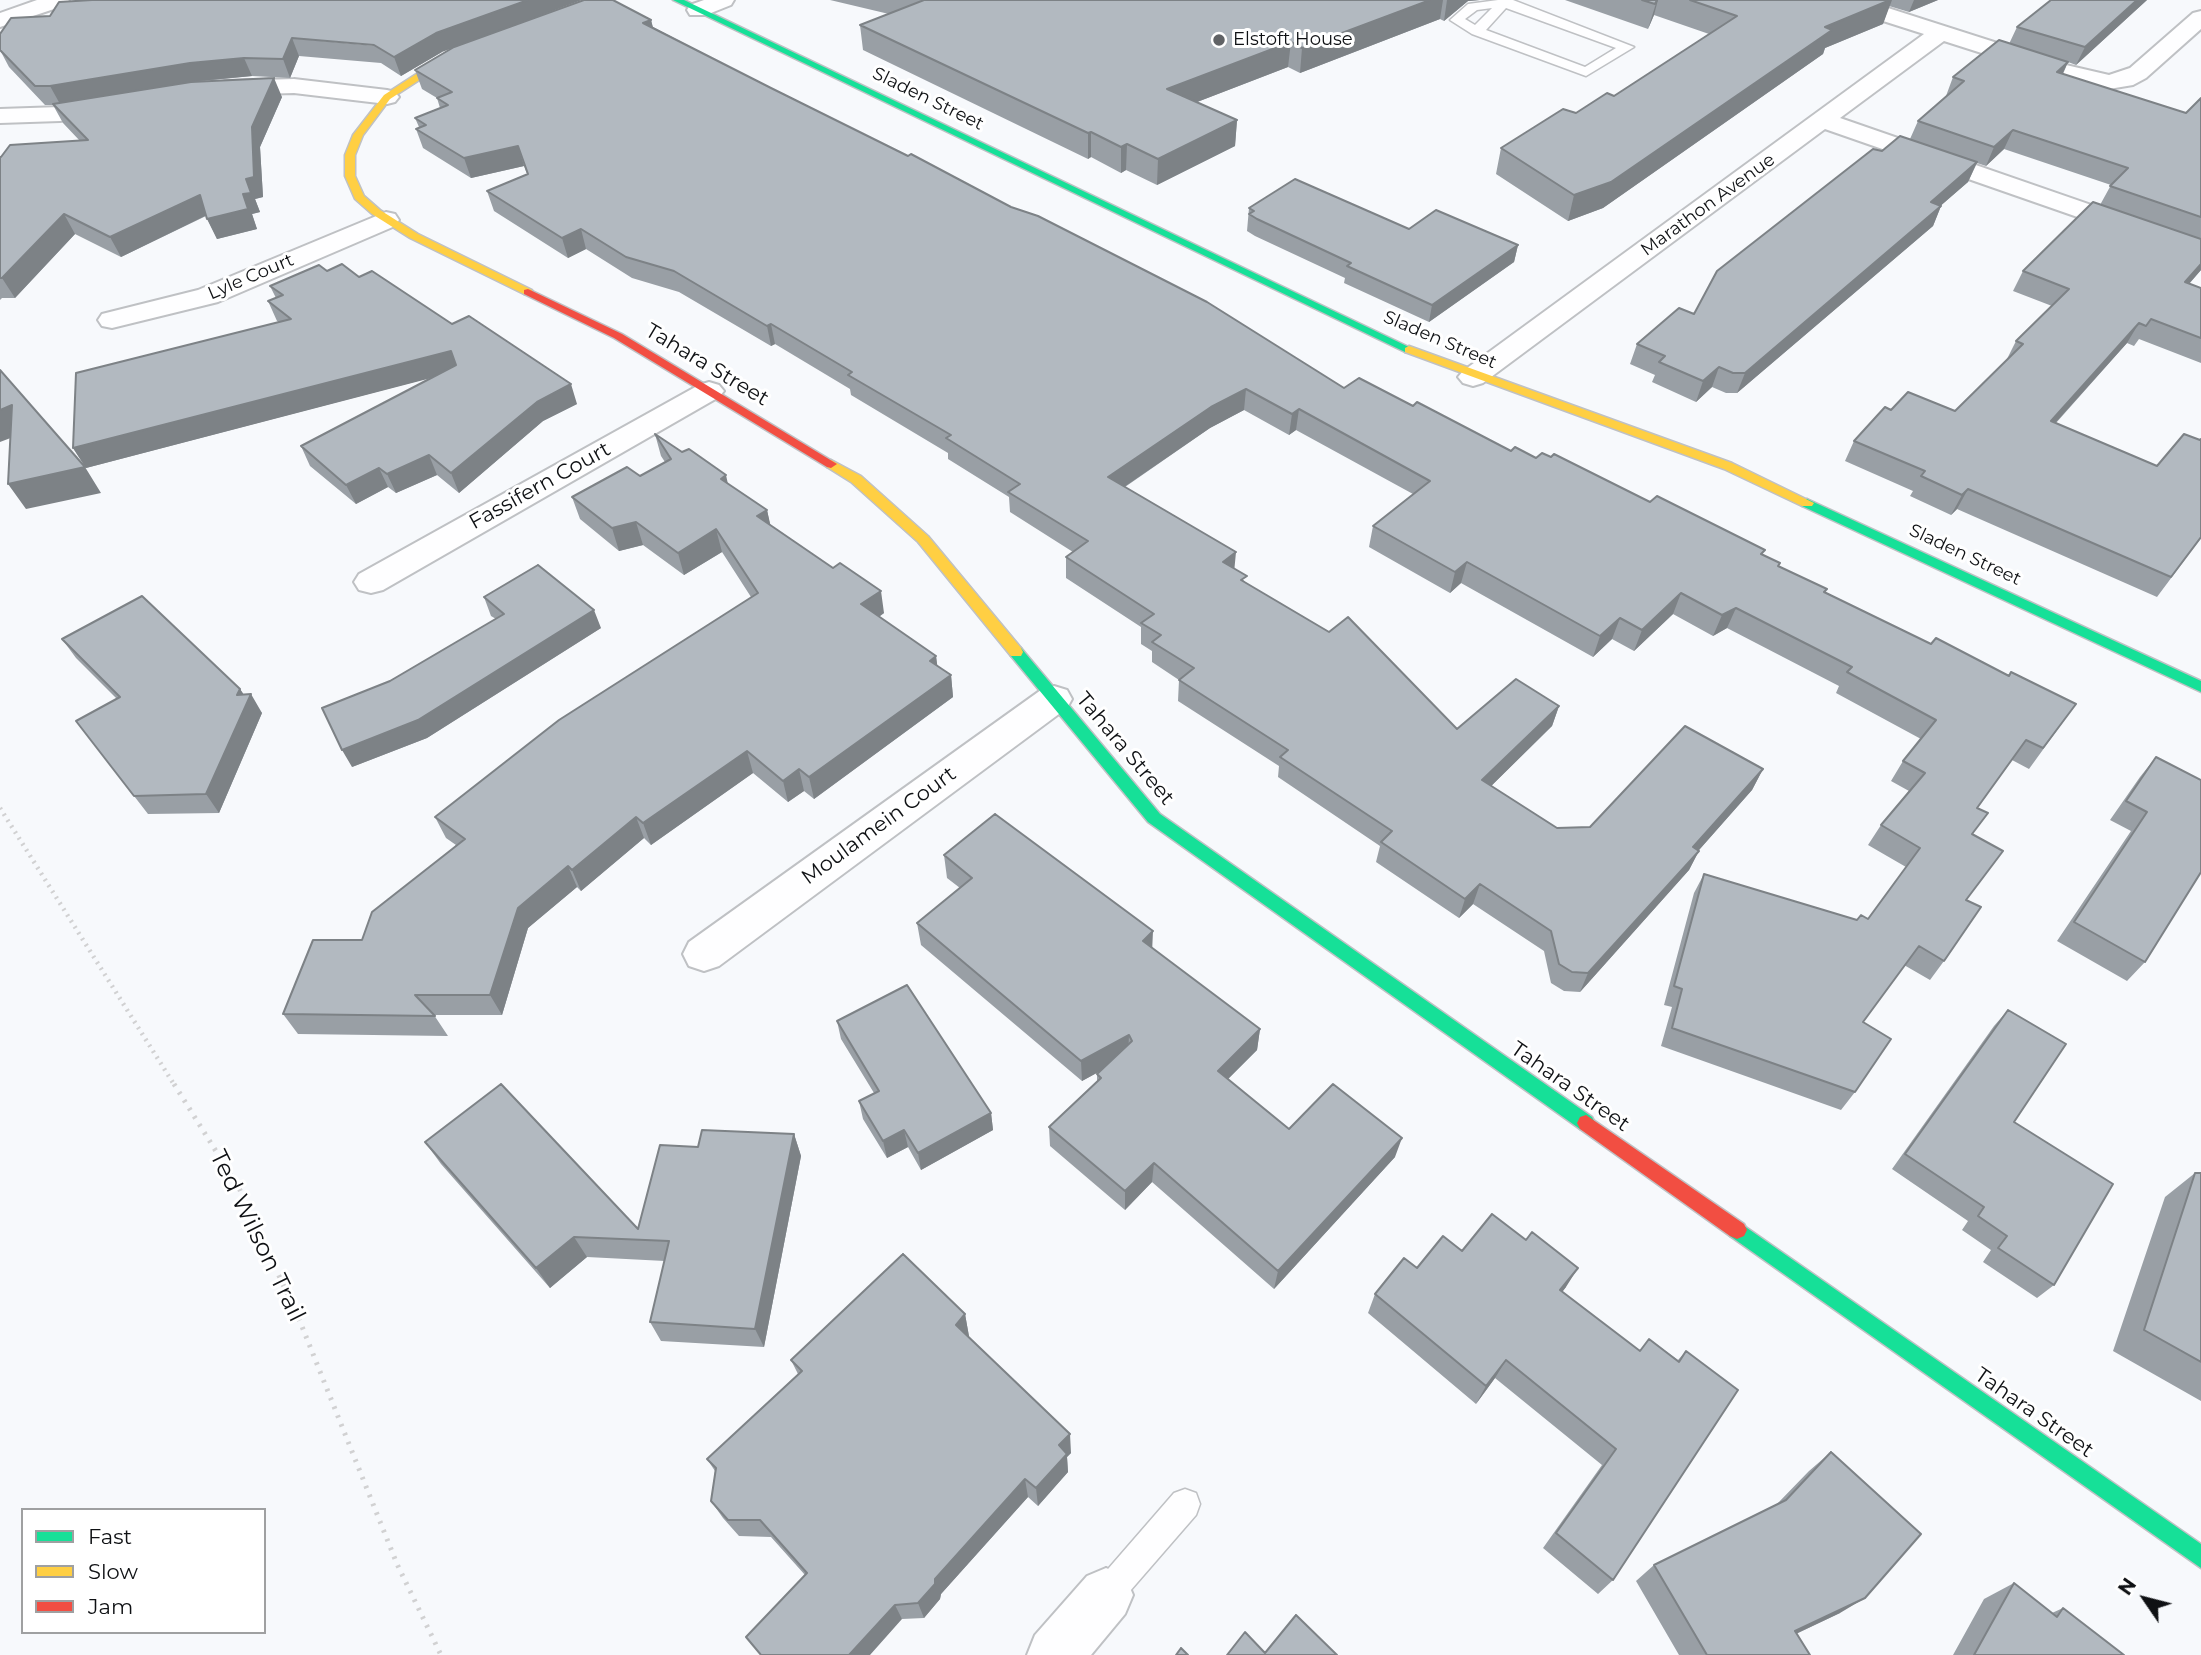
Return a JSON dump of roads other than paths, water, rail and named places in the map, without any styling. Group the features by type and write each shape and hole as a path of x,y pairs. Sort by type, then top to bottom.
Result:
{"street":[{"path":"0,20 58,0"},
{"name":"Sladen Street","path":"677,0 1408,350 1473,377 1728,466 2201,687"},
{"path":"698,10 723,0"},
{"path":"1841,0 2060,71 2109,82 2125,80 2138,73 2201,18"},
{"name":"Marathon Avenue","path":"1473,377 1941,32"},
{"name":"Tahara Street","path":"480,48 424,73 387,97 371,114 358,135 350,165 353,187 366,204 386,220 618,336 856,479 923,539 1154,818 2201,1557"},
{"path":"199,91 294,86 387,97"},
{"path":"0,116 60,114 132,102"},
{"path":"1824,120 2201,252"},
{"name":"Lyle Court","path":"112,320 208,296 386,220"},
{"name":"Fassifern Court","path":"371,582 709,391"},
{"name":"Moulamein Court","path":"704,954 1055,698"},
{"path":"1055,1655 1106,1595"}],"lane":[{"path":"1477,31 1506,2"},
{"path":"1506,2 1627,47 1586,72 1477,31 1456,20 1473,6 1506,2"},
{"path":"1106,1595 1185,1504"}],"place":[{"name":"Elstoft House","path":"1219,40"}]}
